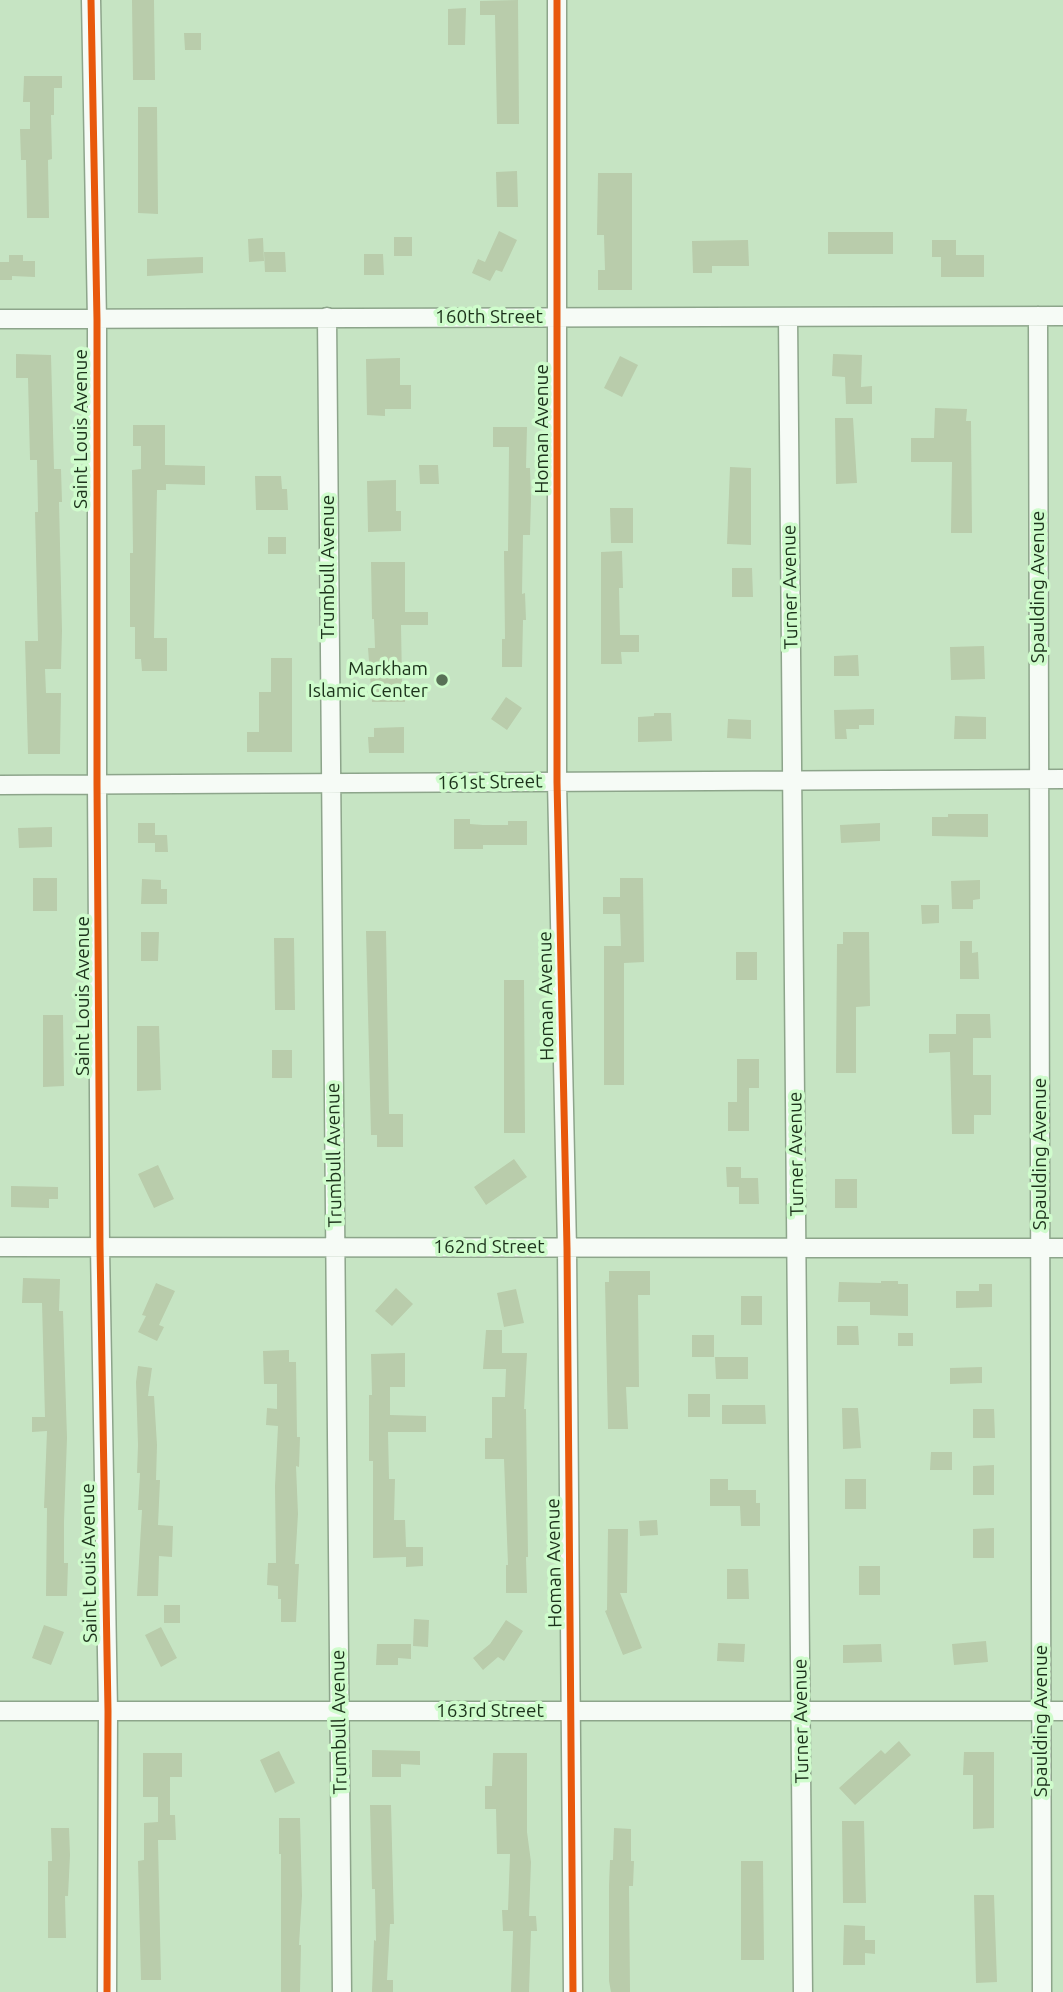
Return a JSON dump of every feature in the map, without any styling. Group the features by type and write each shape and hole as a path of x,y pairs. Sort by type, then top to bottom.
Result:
{"street":[{"name":"Saint Louis Avenue","path":"91,0 97,320 97,784 100,1247 108,1711 107,1992"},
{"name":"Homan Avenue","path":"557,0 557,782 567,1248 573,1992"},
{"name":"Spaulding Avenue","path":"1038,316 1042,1992"},
{"name":"160th Street","path":"0,319 1063,316"},
{"name":"Trumbull Avenue","path":"327,317 329,784 342,1992"},
{"name":"Turner Avenue","path":"788,317 803,1992"},
{"name":"161st Street","path":"0,785 1063,779"},
{"name":"162nd Street","path":"0,1247 1063,1248"},
{"name":"163rd Street","path":"0,1711 1063,1711"}],"building":[{"path":"132,0 154,0 155,80 133,80"},
{"path":"518,0 519,124 497,124 495,15 480,15 480,1"},
{"path":"466,8 465,45 448,45 448,9"},
{"path":"184,33 201,33 201,50 185,50"},
{"path":"24,76 62,76 62,88 54,88 54,115 51,115 52,159 48,160 49,218 27,218 26,160 21,160 20,129 30,129 30,102 23,102"},
{"path":"138,107 157,107 158,214 138,213"},
{"path":"517,171 518,207 497,207 496,172"},
{"path":"598,173 632,173 632,290 598,290 598,270 605,270 604,235 597,235"},
{"path":"499,231 517,240 502,272 496,270 490,281 472,273 478,259 485,262"},
{"path":"828,232 893,232 893,254 828,254"},
{"path":"394,237 412,237 412,256 394,256"},
{"path":"263,238 264,261 249,262 248,239"},
{"path":"748,240 749,266 712,266 712,273 693,273 692,241"},
{"path":"932,240 956,240 956,255 984,255 984,277 941,277 941,257 932,257"},
{"path":"264,252 285,252 286,272 265,272"},
{"path":"364,254 383,254 384,275 364,275"},
{"path":"9,255 23,255 23,261 35,261 35,277 12,276 12,280 0,280 0,262 9,262"},
{"path":"203,257 203,273 147,276 147,259"},
{"path":"16,354 51,355 54,469 61,469 62,502 59,502 62,631 61,669 45,669 46,693 61,693 60,754 28,754 25,641 38,641 35,512 38,512 37,460 30,460 28,378 16,378"},
{"path":"833,354 862,355 861,387 872,386 872,404 846,404 845,377 832,376"},
{"path":"620,356 638,365 622,397 604,388"},
{"path":"400,358 400,385 411,385 411,409 385,409 385,416 367,415 366,359"},
{"path":"935,408 967,409 966,421 971,421 972,533 951,533 952,462 911,462 911,438 934,438"},
{"path":"835,418 853,418 857,483 836,484"},
{"path":"133,425 165,425 165,465 205,466 205,485 166,484 166,490 157,490 154,638 167,638 167,671 142,671 141,659 135,659 135,627 130,627 132,470 141,469 141,446 133,446"},
{"path":"493,427 527,427 526,468 530,468 531,499 530,535 523,535 522,594 525,593 526,620 523,620 522,667 502,667 502,639 505,639 504,551 508,551 509,447 493,447"},
{"path":"419,465 438,465 439,484 420,484"},
{"path":"730,467 751,468 751,545 727,544"},
{"path":"255,476 281,476 282,489 287,489 288,510 256,510"},
{"path":"396,480 396,511 401,511 401,531 368,532 367,481"},
{"path":"610,508 633,508 633,543 611,543"},
{"path":"268,537 286,537 286,554 268,554"},
{"path":"622,551 623,588 619,588 620,635 639,635 639,652 621,652 622,664 601,664 601,552"},
{"path":"371,562 405,562 405,612 428,612 428,625 401,625 405,702 372,702 368,648 375,648"},
{"path":"732,568 752,568 753,597 732,597"},
{"path":"984,646 985,679 951,680 950,647"},
{"path":"858,655 859,676 834,676 834,656"},
{"path":"271,658 292,658 292,752 247,752 247,732 259,732 259,692 271,692"},
{"path":"506,697 522,708 507,730 491,719"},
{"path":"874,709 874,725 859,725 859,729 846,729 847,739 835,739 834,710"},
{"path":"654,713 671,713 672,741 638,742 638,717 654,716"},
{"path":"955,716 986,717 986,739 954,739"},
{"path":"728,719 751,720 751,739 727,738"},
{"path":"404,727 404,753 369,753 368,737 374,737 374,728"},
{"path":"948,814 988,814 988,837 932,836 932,817 948,817"},
{"path":"454,819 470,819 470,824 483,825 508,825 508,821 527,821 527,845 483,845 483,849 454,849"},
{"path":"138,823 155,823 155,835 167,835 168,852 155,852 155,843 138,843"},
{"path":"880,823 880,841 841,843 840,825"},
{"path":"52,827 52,847 19,848 18,828"},
{"path":"33,878 57,878 57,911 33,911"},
{"path":"620,878 643,878 644,962 624,963 624,1085 604,1085 604,946 621,946 620,914 603,914 603,897 620,897"},
{"path":"142,879 161,880 161,889 167,889 167,904 141,904"},
{"path":"980,880 980,899 973,900 973,909 952,909 951,881"},
{"path":"921,905 939,905 939,923 922,924"},
{"path":"366,931 386,931 389,1114 403,1114 403,1147 377,1147 377,1135 371,1135"},
{"path":"141,932 159,932 158,961 141,961"},
{"path":"843,932 869,932 870,1006 856,1007 856,1073 836,1073 837,944 843,944"},
{"path":"274,938 294,938 295,1010 275,1010"},
{"path":"960,941 972,941 972,953 978,952 979,979 960,979"},
{"path":"736,952 757,952 757,980 736,980"},
{"path":"504,980 524,980 525,1133 504,1133"},
{"path":"956,1014 990,1014 991,1038 973,1038 973,1075 991,1075 991,1115 974,1115 974,1134 952,1134 950,1052 929,1053 929,1034 956,1034"},
{"path":"43,1015 63,1015 64,1086 43,1087"},
{"path":"137,1026 159,1026 161,1090 137,1091"},
{"path":"272,1050 292,1050 292,1078 272,1078"},
{"path":"737,1059 759,1059 759,1088 749,1088 749,1131 728,1131 728,1102 737,1102"},
{"path":"514,1159 527,1177 486,1205 474,1187"},
{"path":"158,1165 174,1199 154,1208 138,1174"},
{"path":"726,1167 741,1167 741,1178 758,1178 759,1204 739,1204 739,1187 727,1187"},
{"path":"835,1179 857,1179 857,1208 835,1208"},
{"path":"11,1186 58,1187 58,1199 49,1199 49,1208 11,1207"},
{"path":"609,1271 650,1271 650,1295 638,1295 639,1387 626,1387 628,1429 608,1429 605,1282 609,1282"},
{"path":"23,1278 60,1279 59,1311 63,1311 67,1438 64,1563 68,1563 67,1596 46,1596 47,1508 44,1508 47,1431 32,1432 32,1417 45,1417 42,1303 22,1303"},
{"path":"881,1281 908,1284 908,1316 870,1315 870,1302 838,1302 839,1282"},
{"path":"156,1283 175,1291 159,1325 164,1327 157,1341 138,1332 146,1316 142,1315"},
{"path":"979,1284 992,1284 992,1307 956,1308 956,1291 979,1291"},
{"path":"396,1288 413,1304 392,1326 375,1311"},
{"path":"516,1289 524,1323 504,1327 497,1293"},
{"path":"741,1296 762,1296 762,1325 741,1325"},
{"path":"837,1326 858,1326 859,1345 837,1345"},
{"path":"486,1330 502,1330 502,1353 527,1353 524,1409 527,1593 506,1593 508,1565 504,1459 485,1459 485,1438 492,1438 492,1397 505,1397 506,1369 483,1369"},
{"path":"898,1333 913,1333 913,1346 898,1346"},
{"path":"692,1335 714,1335 714,1357 692,1357"},
{"path":"289,1350 289,1362 296,1362 297,1437 300,1437 299,1467 296,1466 298,1514 295,1564 299,1564 296,1622 281,1622 278,1586 267,1585 268,1563 276,1563 275,1486 278,1426 266,1425 267,1408 277,1409 277,1384 264,1384 263,1351"},
{"path":"405,1353 405,1387 390,1387 390,1415 426,1416 426,1432 388,1432 389,1479 395,1479 394,1520 405,1520 406,1547 423,1547 423,1566 406,1567 406,1557 373,1558 373,1461 369,1461 371,1354"},
{"path":"715,1357 748,1357 748,1379 716,1379"},
{"path":"138,1366 152,1368 148,1396 154,1396 156,1480 160,1480 158,1525 173,1526 172,1557 159,1556 158,1596 137,1596 142,1510 138,1510"},
{"path":"982,1367 982,1383 950,1384 950,1368"},
{"path":"688,1394 710,1394 710,1417 688,1417"},
{"path":"722,1405 765,1405 766,1424 722,1424"},
{"path":"842,1408 858,1408 861,1448 843,1449"},
{"path":"973,1409 994,1409 995,1438 973,1438"},
{"path":"931,1452 952,1452 952,1470 930,1470"},
{"path":"994,1465 994,1495 973,1495 973,1466"},
{"path":"710,1479 728,1479 728,1490 756,1490 756,1503 760,1503 760,1526 741,1526 740,1506 710,1506"},
{"path":"845,1479 866,1479 866,1509 845,1509"},
{"path":"657,1520 658,1535 640,1536 639,1521"},
{"path":"994,1528 994,1558 973,1558 973,1529"},
{"path":"608,1529 628,1529 627,1593 620,1593 642,1648 623,1655 605,1611"},
{"path":"859,1566 880,1566 880,1595 859,1595"},
{"path":"727,1569 748,1569 749,1599 727,1599"},
{"path":"164,1605 180,1605 180,1623 164,1623"},
{"path":"414,1619 429,1620 428,1647 413,1646"},
{"path":"506,1620 523,1631 504,1661 498,1657 483,1670 473,1658 490,1644"},
{"path":"44,1625 64,1632 51,1665 32,1658"},
{"path":"161,1627 177,1658 161,1667 145,1635"},
{"path":"986,1641 988,1662 954,1665 952,1644"},
{"path":"718,1643 745,1644 744,1662 717,1661"},
{"path":"377,1644 411,1644 411,1659 398,1658 398,1665 376,1665"},
{"path":"881,1644 882,1662 843,1663 843,1645"},
{"path":"899,1741 911,1755 855,1805 839,1788 881,1750 885,1754"},
{"path":"372,1750 420,1751 420,1765 401,1764 401,1777 372,1777"},
{"path":"279,1751 295,1783 275,1793 260,1760"},
{"path":"964,1752 994,1752 994,1828 973,1829 973,1775 963,1775"},
{"path":"143,1753 182,1753 182,1777 170,1777 170,1815 175,1815 176,1840 158,1840 161,1980 141,1980 138,1861 144,1860 144,1823 158,1822 158,1797 143,1797"},
{"path":"493,1753 527,1753 527,1832 531,1862 529,1916 536,1916 537,1931 531,1931 529,1992 511,1992 513,1931 503,1931 502,1910 508,1910 510,1854 497,1854 496,1809 485,1809 485,1786 492,1786"},
{"path":"370,1805 391,1805 394,1924 390,1924 387,1980 393,1980 393,1992 372,1992 374,1940 376,1941"},
{"path":"279,1818 300,1818 300,1992 281,1992"},
{"path":"842,1821 864,1821 866,1903 843,1903"},
{"path":"51,1828 69,1828 68,1896 65,1896 66,1938 48,1938"},
{"path":"614,1828 631,1829 631,1861 634,1861 633,1886 629,1886 630,1992 611,1992 609,1981 609,1886"},
{"path":"741,1861 763,1861 764,1960 741,1960"},
{"path":"974,1895 994,1895 997,1982 976,1983"},
{"path":"844,1925 865,1926 865,1940 875,1940 875,1954 865,1953 865,1965 843,1965"}],"cycle path":[{"path":"91,0 97,320 97,784 100,1247 108,1711 107,1992"},
{"path":"557,0 557,782 567,1248 573,1992"}],"place":[{"name":"Markham Islamic Center","path":"442,680"}]}
